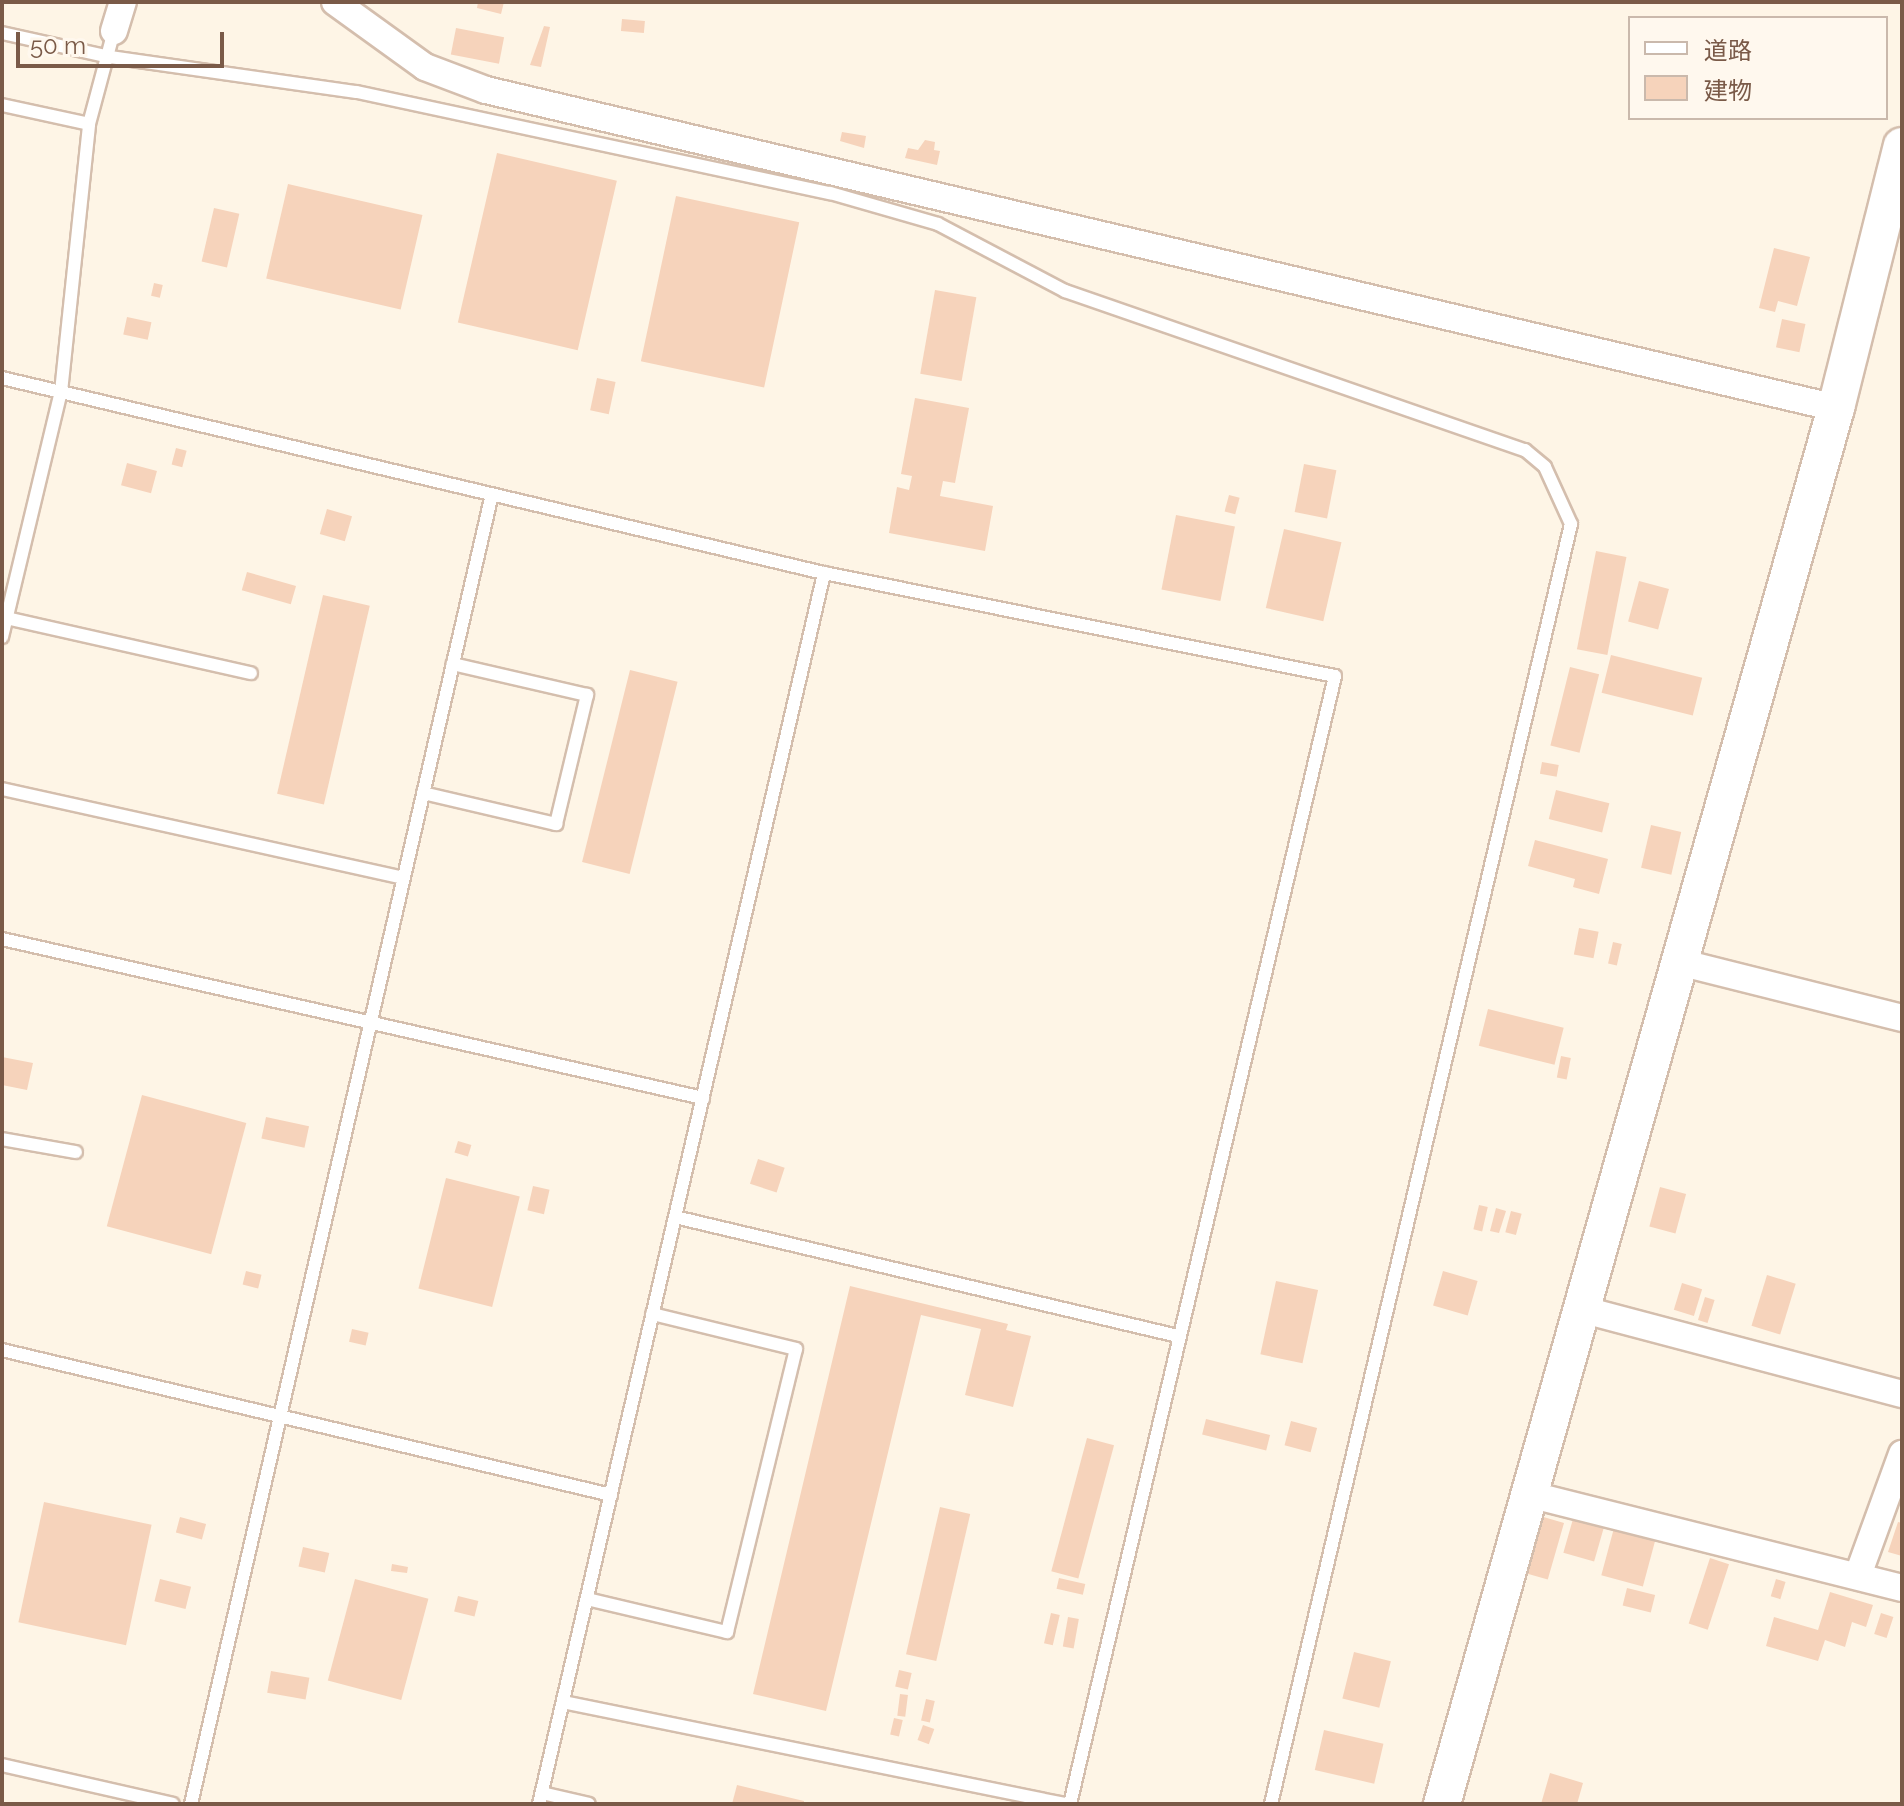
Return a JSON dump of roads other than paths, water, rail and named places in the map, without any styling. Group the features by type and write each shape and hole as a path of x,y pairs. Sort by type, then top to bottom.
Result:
{"street":[{"path":"112,44 123,2"},
{"path":"335,2 425,67 486,90 1836,408"},
{"path":"1442,1804 1532,1495 1836,408 1902,146"},
{"path":"1679,962 1902,1018"},
{"path":"1584,1310 1902,1394"},
{"path":"1858,1575 1902,1454"},
{"path":"1532,1495 1902,1588"}],"lane":[{"path":"2,33 112,44 357,92 938,224 1065,291 1525,450 1545,467 1571,524 1271,1804"},
{"path":"2,637 61,392 89,124 112,44"},
{"path":"2,105 89,124"},
{"path":"2,378 824,573 1335,676 1067,1804 563,1702"},
{"path":"191,1804 492,494"},
{"path":"589,1804 540,1798 824,573"},
{"path":"6,618 251,673"},
{"path":"423,793 556,824 587,695 453,664"},
{"path":"2,789 403,878"},
{"path":"2,939 703,1098"},
{"path":"2,1139 76,1152"},
{"path":"675,1217 1178,1336"},
{"path":"587,1599 727,1632 796,1349 652,1314"},
{"path":"2,1350 611,1495"},
{"path":"2,1765 173,1804"}]}
